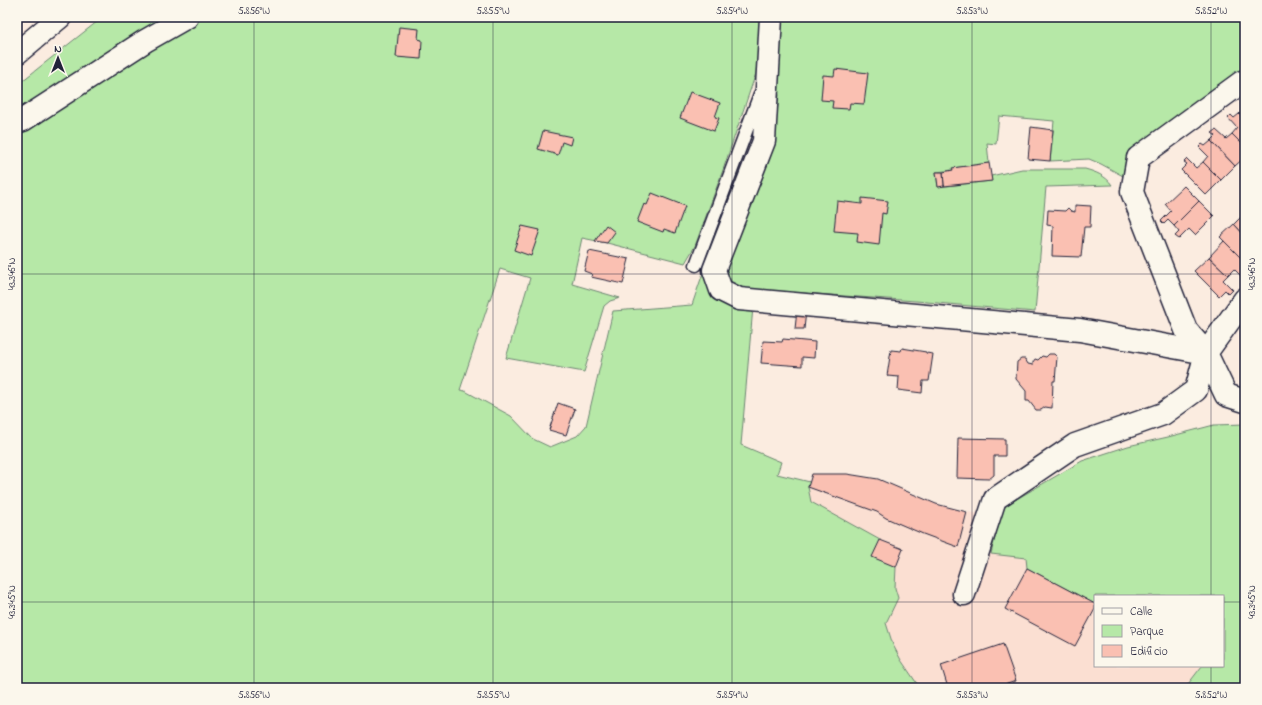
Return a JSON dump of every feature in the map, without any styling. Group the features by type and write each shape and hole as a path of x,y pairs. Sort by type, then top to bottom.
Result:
{"main road":[{"path":"20,51 60,17"},
{"path":"17,122 23,120 145,41 187,17"},
{"path":"771,17 764,141 714,270 721,290 739,299 1080,330 1206,354"},
{"path":"1242,82 1138,158 1132,192 1186,330 1206,354 1226,395 1245,401"},
{"path":"964,594 995,499 1075,445 1163,414 1196,390 1206,354 1245,298"}],"lane":[{"path":"696,265 768,74"}],"shaded area":[{"path":"812,474 878,479 936,504 967,512 1000,516 1027,558 1094,603 1094,667 1201,667 1185,688 920,688 901,660 893,645 886,623 898,598 895,588 896,567 879,540 811,502 808,487"}],"green space":[{"path":"103,17 761,17 756,73 695,246 685,263 582,238 572,284 620,298 610,301 604,306 584,372 506,358 530,278 500,269 460,390 465,391 511,416 533,439 550,447 577,436 586,426 613,311 692,305 704,270 753,307 741,445 781,462 777,474 810,482 808,487 811,502 880,540 896,567 895,588 898,598 886,623 893,645 901,660 920,688 17,688 17,85"},
{"path":"778,17 1245,17 1245,73 1130,157 1123,176 1089,159 1050,161 1054,121 999,116 996,144 987,143 989,163 936,172 938,187 991,181 991,176 1022,169 1085,169 1107,179 1112,185 1046,187 1035,312 916,301 731,288 723,269 774,141 779,95 772,79"},
{"path":"1245,424 1245,688 1185,688 1201,667 1224,667 1224,595 1094,595 1094,603 1027,568 1026,558 991,554 1000,517 996,516 1008,504 1082,461 1128,446 1214,425"}],"building":[{"path":"399,27 419,29 418,39 422,40 421,59 396,57"},
{"path":"835,69 868,73 864,104 850,103 849,109 832,108 833,101 821,100 823,75 834,76"},
{"path":"690,92 720,103 715,117 719,118 714,131 680,118"},
{"path":"1245,108 1245,120 1239,114"},
{"path":"1239,114 1245,120 1245,147 1232,134 1237,128 1228,118 1231,115 1234,118"},
{"path":"1031,127 1053,130 1050,161 1028,159"},
{"path":"1216,130 1226,139 1232,134 1245,147 1245,157 1235,166 1211,141 1216,136 1212,133"},
{"path":"543,131 572,137 570,145 562,142 558,155 538,149"},
{"path":"1211,141 1235,166 1221,180 1203,162 1208,156 1199,147 1202,144 1205,146"},
{"path":"1187,159 1196,168 1203,162 1221,180 1206,195 1181,170 1187,164 1184,162"},
{"path":"989,163 992,181 944,186 943,172 953,170 952,168"},
{"path":"936,172 943,172 944,186 938,187"},
{"path":"1184,186 1199,201 1174,226 1168,220 1164,224 1161,221 1171,211 1165,204"},
{"path":"652,193 685,206 675,233 664,229 663,232 637,222 644,204 647,205"},
{"path":"862,198 888,201 886,214 882,213 879,245 857,242 858,233 834,231 837,201 862,204"},
{"path":"1199,201 1214,216 1195,235 1189,229 1179,239 1175,236 1179,232 1174,226"},
{"path":"1075,205 1091,206 1090,227 1084,227 1081,257 1052,256 1053,226 1047,225 1048,210 1065,211 1068,208 1075,212"},
{"path":"1245,213 1245,236 1234,224"},
{"path":"1234,224 1245,236 1245,262 1220,237"},
{"path":"606,225 615,232 607,243 595,241"},
{"path":"522,226 540,230 531,256 514,250"},
{"path":"1224,241 1245,262 1245,270 1243,272 1245,275 1243,278 1234,269 1228,275 1209,257"},
{"path":"589,251 629,259 623,284 591,277 592,274 584,271"},
{"path":"1209,257 1228,275 1223,280 1233,290 1229,294 1225,290 1219,296 1194,271"},
{"path":"797,310 806,311 804,329 795,329"},
{"path":"783,339 815,342 814,358 802,357 802,366 761,363 763,341 782,342"},
{"path":"902,348 933,354 929,381 923,381 922,393 898,390 899,377 887,376 891,350 901,351"},
{"path":"1049,354 1054,354 1057,357 1055,381 1053,381 1052,408 1045,407 1041,410 1036,410 1029,401 1026,401 1026,391 1016,379 1017,362 1021,359 1025,359 1028,364 1033,365 1035,359 1038,360 1042,356 1046,357"},
{"path":"558,403 575,409 566,435 549,430"},
{"path":"958,438 1005,439 1005,456 994,456 994,475 989,479 957,478"},
{"path":"812,474 847,474 878,479 936,504 967,512 958,547 923,534 886,518 877,512 808,487"},
{"path":"880,540 903,549 896,567 872,557"},
{"path":"1027,568 1094,603 1094,611 1075,646 1005,609"},
{"path":"1003,644 1016,681 995,688 948,688 941,665"}]}
